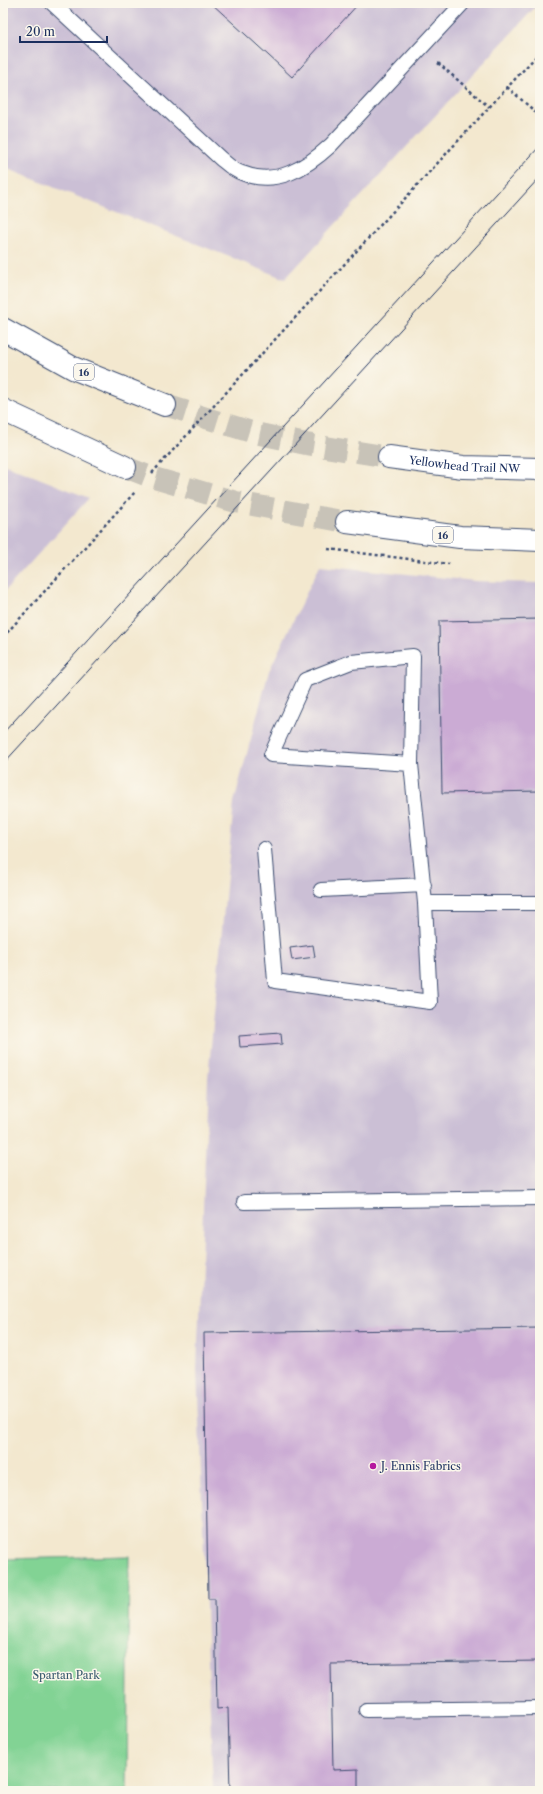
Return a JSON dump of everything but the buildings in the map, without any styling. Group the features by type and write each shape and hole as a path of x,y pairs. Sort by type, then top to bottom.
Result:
{"highway":[{"name":"16","path":"4,329 73,368 165,405"},
{"path":"3,410 126,467"},
{"name":"Yellowhead Trail NW","path":"389,457 463,467 540,468"},
{"name":"16","path":"347,522 460,537 540,540"}],"lane":[{"path":"52,3 221,159 241,173 261,178 283,177 298,170 318,157 331,145 463,3"},
{"path":"264,849 275,981 430,1002 424,885 411,764 413,656 352,662 305,680 271,755 411,764"},
{"path":"321,890 424,885"},
{"path":"425,904 540,903"},
{"path":"244,1202 540,1198"},
{"path":"366,1710 540,1708"}],"path":[{"path":"421,49 489,107"},
{"path":"151,474 540,52"},
{"path":"506,88 540,116"},
{"path":"3,637 135,491"}],"shaded area":[{"path":"3,3 539,3 285,279 3,167"},
{"path":"3,464 89,498 3,593"},
{"path":"320,565 475,581 540,583 540,1791 213,1791 197,1369 208,1078 234,802 269,671"}],"green space":[{"name":"Spartan Park","path":"129,1556 127,1791 3,1791 3,1559"}],"tunnel":[{"path":"165,405 251,432 306,444 389,457"},
{"path":"125,467 151,477 236,502 347,522"}],"tram line":[{"path":"3,733 540,146"},
{"path":"3,764 540,177"}],"place":[{"name":"J. Ennis Fabrics","path":"373,1466"}]}
